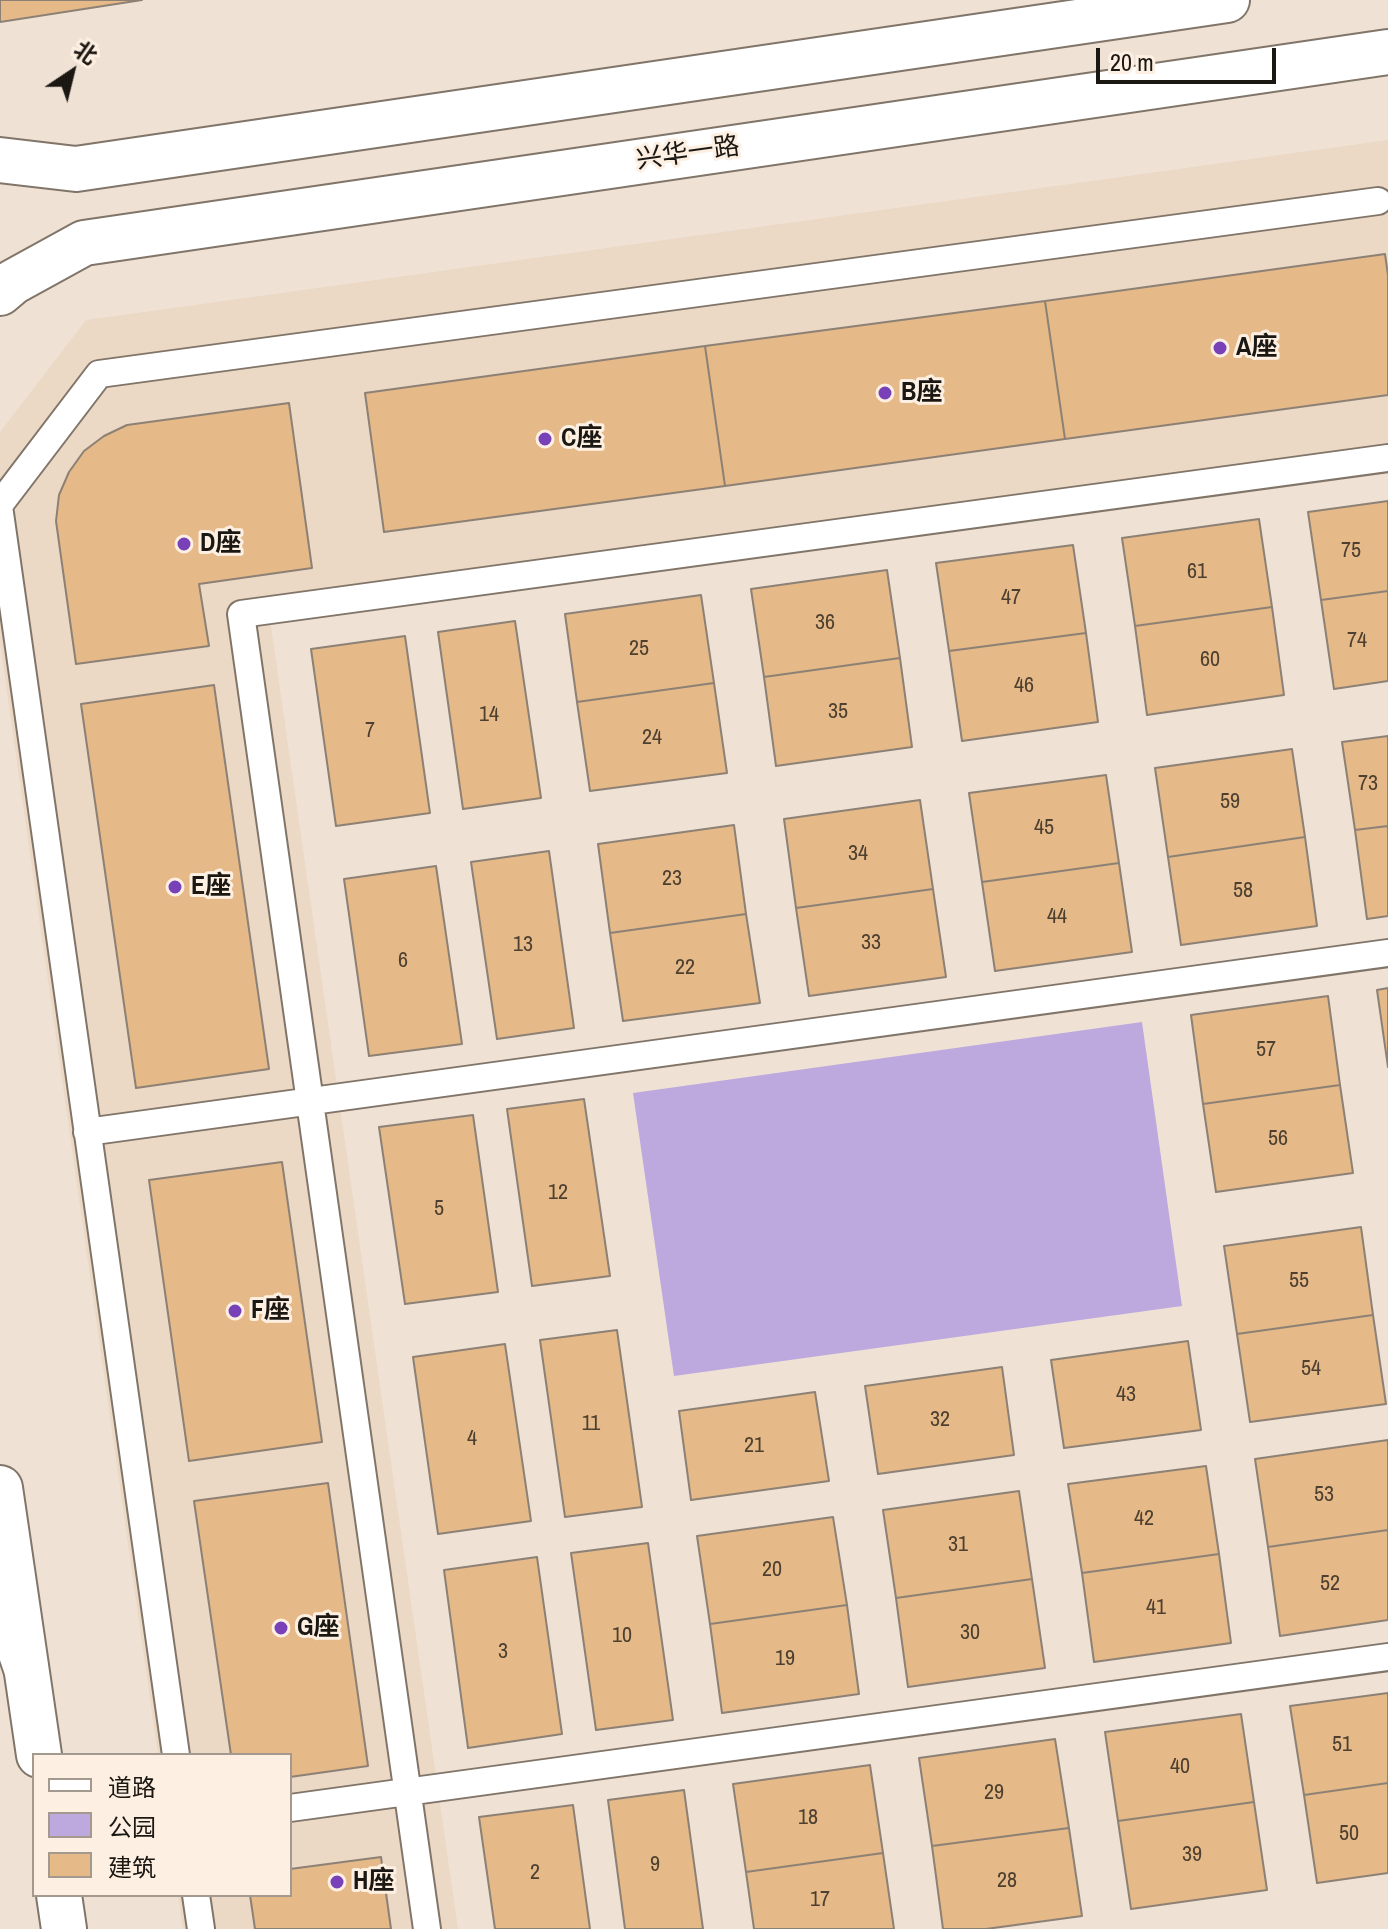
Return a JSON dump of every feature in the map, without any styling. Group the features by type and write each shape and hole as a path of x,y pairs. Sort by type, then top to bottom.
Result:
{"street":[{"path":"0,160 76,169 1227,0"},
{"name":"兴华一路","path":"0,293 13,282 84,243 1388,52"},
{"path":"0,1488 39,1753"},
{"path":"0,1593 26,1668"},
{"path":"59,1897 64,1929"}],"lane":[{"path":"0,504 99,374 1378,201"},
{"path":"427,1929 241,614 1388,458"},
{"path":"0,513 176,1753"},
{"path":"87,1132 1388,953"},
{"path":"292,1808 1388,1657"},
{"path":"196,1897 201,1929"}],"shaded area":[{"path":"1388,140 1388,465 270,619 458,1929 183,1929 178,1897 292,1897 292,1753 158,1753 0,643 0,432 86,320"}],"green space":[{"path":"1142,1022 1182,1306 674,1376 633,1093"}],"building":[{"path":"0,0 142,0 0,22"},
{"name":"A座","path":"1385,254 1388,275 1388,395 1065,439 1045,301"},
{"name":"B座","path":"1045,301 1065,439 725,486 705,346"},
{"name":"C座","path":"705,346 725,486 384,532 365,393"},
{"name":"D座","path":"289,403 312,568 199,584 209,646 76,664 56,521 59,495 69,472 84,451 104,436 127,425"},
{"path":"1388,501 1388,591 1321,600 1308,512"},
{"path":"1259,519 1272,607 1135,626 1122,538"},
{"path":"1073,545 1086,633 949,651 936,563"},
{"path":"887,570 900,658 764,677 751,589"},
{"path":"1388,591 1388,681 1334,689 1321,600"},
{"path":"701,595 714,683 577,702 565,614"},
{"path":"1272,607 1284,695 1147,715 1135,626"},
{"path":"515,621 541,798 463,809 438,632"},
{"path":"1086,633 1098,722 962,741 949,651"},
{"path":"405,636 430,813 336,826 311,649"},
{"path":"900,658 912,747 776,766 764,677"},
{"path":"714,683 727,773 590,791 577,702"},
{"name":"E座","path":"214,685 269,1069 136,1088 81,704"},
{"path":"1388,736 1388,826 1355,830 1342,742"},
{"path":"1292,749 1305,837 1168,857 1155,768"},
{"path":"1106,775 1119,863 982,882 969,793"},
{"path":"920,800 933,889 796,908 784,819"},
{"path":"734,825 746,914 610,933 598,844"},
{"path":"1388,826 1388,916 1367,919 1355,830"},
{"path":"1305,837 1317,926 1181,945 1168,857"},
{"path":"549,851 574,1028 497,1039 471,862"},
{"path":"1119,863 1132,952 995,971 982,882"},
{"path":"436,866 462,1044 369,1056 344,879"},
{"path":"933,889 946,977 809,996 796,908"},
{"path":"746,914 760,1003 623,1021 610,933"},
{"path":"1388,988 1388,1067 1377,990"},
{"path":"1328,996 1340,1085 1203,1104 1191,1015"},
{"path":"1340,1085 1353,1173 1216,1192 1203,1104"},
{"path":"584,1099 610,1276 532,1286 507,1109"},
{"path":"473,1115 498,1292 405,1304 379,1127"},
{"name":"F座","path":"282,1162 322,1442 189,1461 149,1180"},
{"path":"1361,1227 1373,1315 1237,1334 1224,1246"},
{"path":"1373,1315 1386,1404 1250,1422 1237,1334"},
{"path":"617,1330 642,1507 565,1517 540,1340"},
{"path":"1188,1341 1201,1430 1064,1448 1051,1360"},
{"path":"505,1344 531,1521 438,1534 413,1357"},
{"path":"1002,1367 1014,1455 878,1474 865,1386"},
{"path":"815,1392 829,1481 691,1500 679,1411"},
{"path":"1388,1440 1388,1530 1268,1547 1255,1459"},
{"path":"1206,1466 1219,1554 1082,1573 1068,1484"},
{"name":"G座","path":"328,1483 368,1766 292,1777 292,1753 231,1753 194,1501"},
{"path":"1019,1491 1032,1579 896,1598 883,1510"},
{"path":"833,1517 847,1605 710,1624 697,1536"},
{"path":"1388,1530 1388,1620 1280,1636 1268,1547"},
{"path":"648,1543 673,1720 596,1730 571,1553"},
{"path":"1219,1554 1231,1643 1094,1662 1082,1573"},
{"path":"537,1557 562,1734 468,1748 444,1570"},
{"path":"1032,1579 1045,1668 908,1687 896,1598"},
{"path":"847,1605 859,1694 722,1713 710,1624"},
{"path":"1388,1693 1388,1783 1304,1795 1290,1706"},
{"path":"1241,1714 1254,1802 1118,1821 1105,1732"},
{"path":"1055,1739 1069,1828 932,1846 919,1758"},
{"path":"870,1765 883,1853 746,1872 733,1784"},
{"path":"1388,1783 1388,1873 1317,1883 1304,1795"},
{"path":"684,1790 703,1929 625,1929 608,1800"},
{"path":"1254,1802 1267,1890 1131,1909 1118,1821"},
{"path":"573,1805 590,1929 495,1929 479,1817"},
{"path":"1069,1828 1082,1916 986,1929 943,1929 932,1846"},
{"path":"883,1853 894,1929 754,1929 746,1872"},
{"name":"H座","path":"381,1857 391,1929 255,1929 250,1897 292,1897 292,1869"}],"place":[{"name":"A座","path":"1220,348"},
{"name":"B座","path":"885,393"},
{"name":"C座","path":"545,439"},
{"name":"D座","path":"184,544"},
{"name":"E座","path":"175,887"},
{"name":"F座","path":"235,1311"},
{"name":"G座","path":"281,1628"},
{"name":"H座","path":"337,1882"}]}
